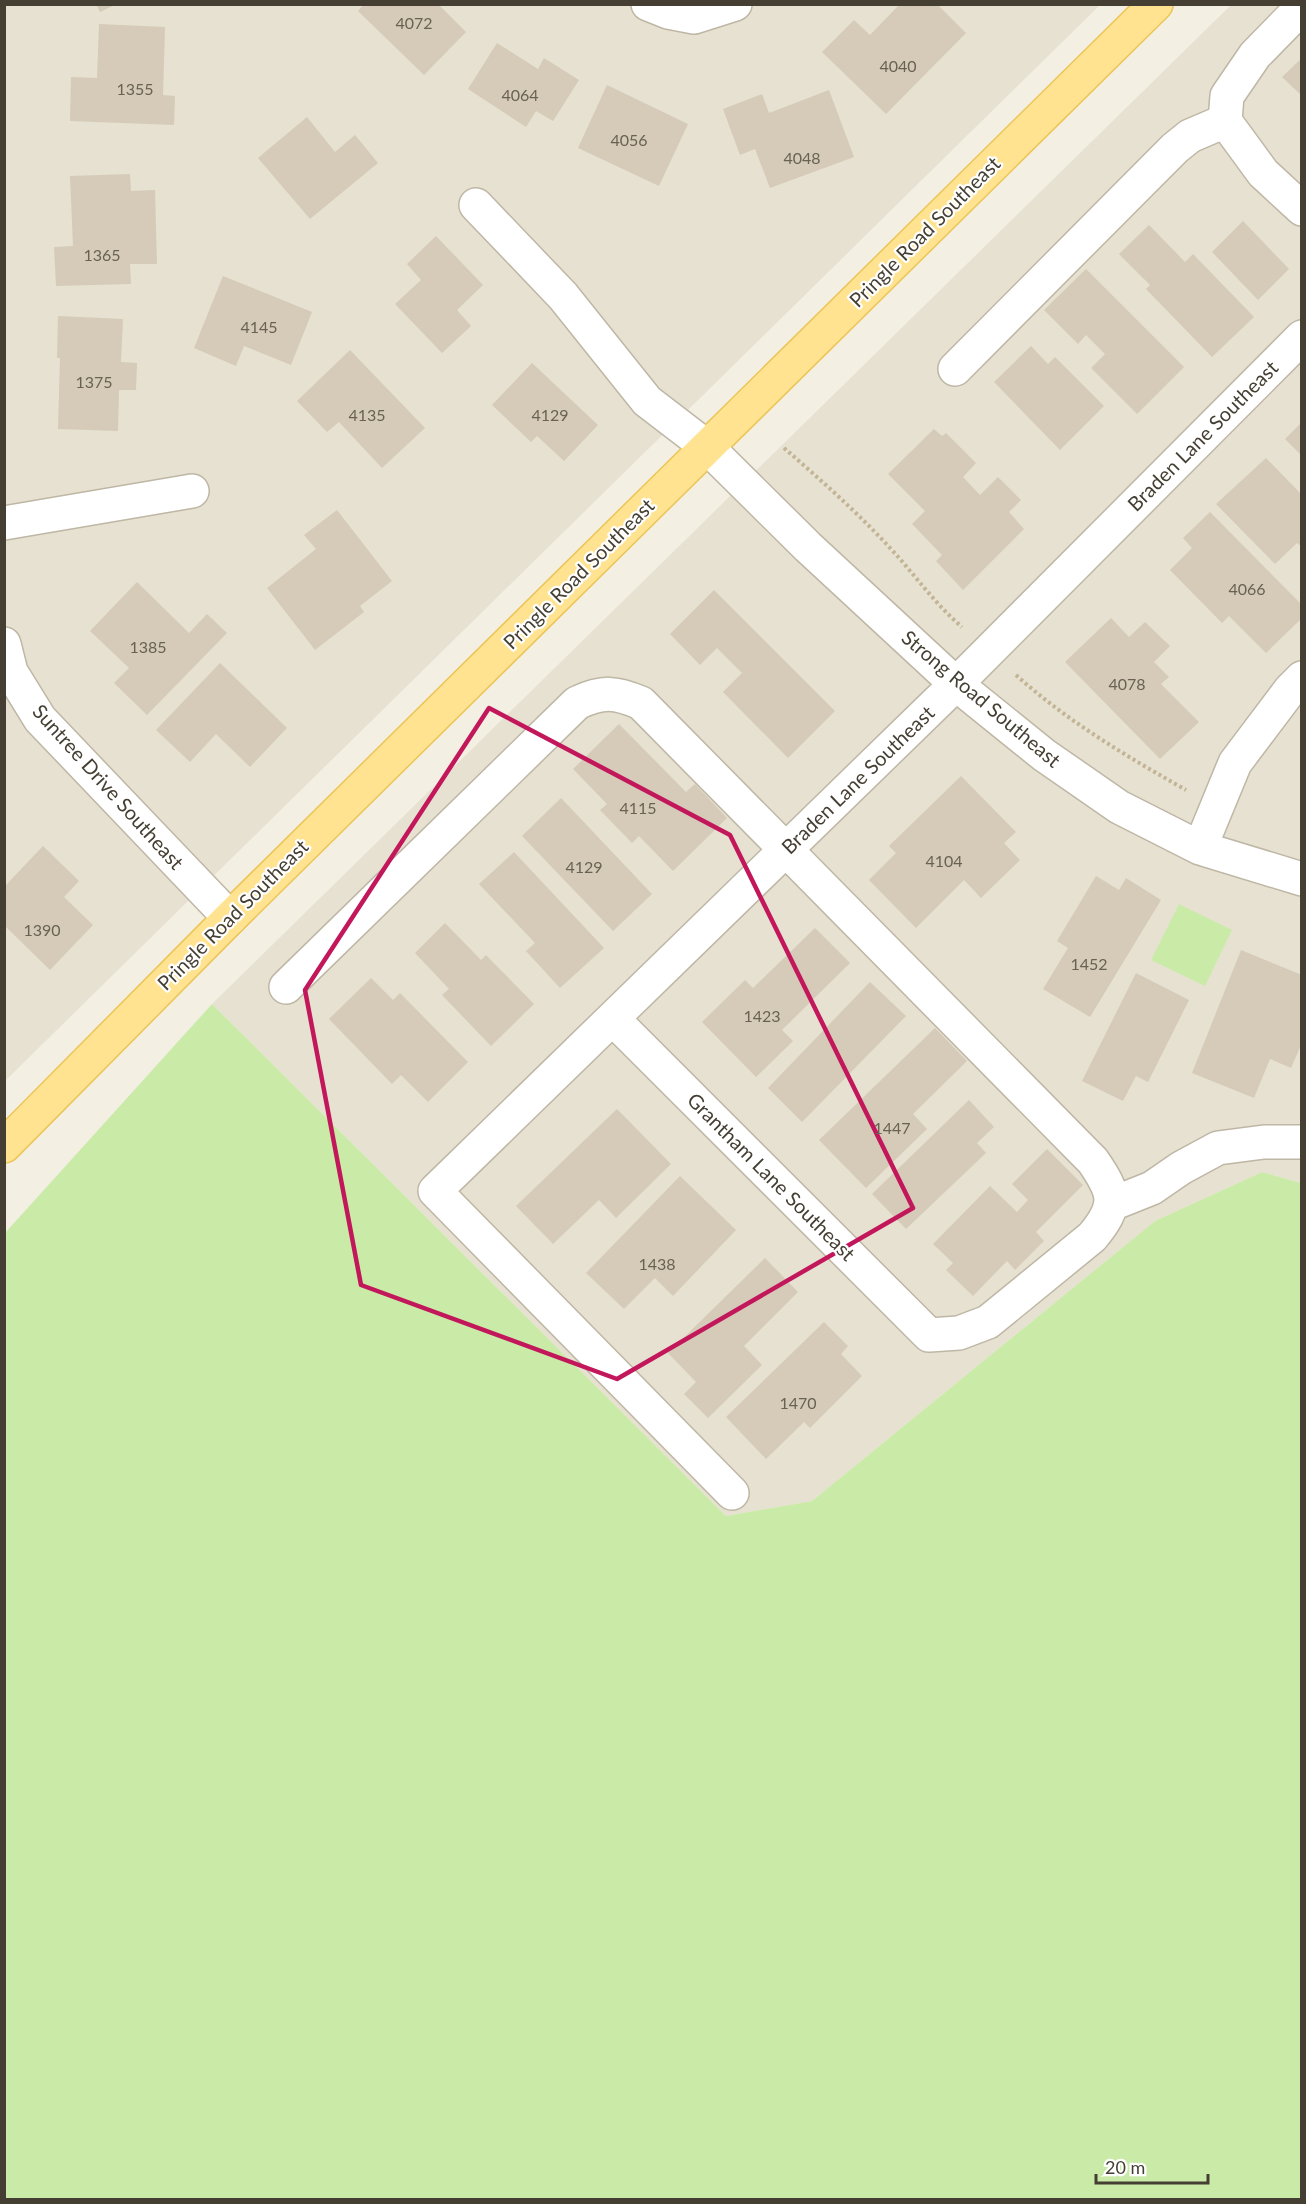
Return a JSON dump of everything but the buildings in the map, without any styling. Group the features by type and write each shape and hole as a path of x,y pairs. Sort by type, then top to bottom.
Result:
{"main road":[{"name":"Pringle Road Southeast","path":"4,1146 230,918 1156,4"}],"street":[{"path":"648,4 668,12 694,17 735,4"},
{"path":"1302,7 1255,55 1227,96 1225,121 1263,173 1302,209"},
{"path":"955,369 1175,148 1190,136 1225,121"},
{"name":"Strong Road Southeast","path":"476,205 563,296 647,401 707,447 808,547 956,684 1044,755 1119,807 1200,848 1302,879"},
{"name":"Braden Lane Southeast","path":"732,1493 435,1191 956,684 1302,337"},
{"path":"4,524 192,491"},
{"name":"Suntree Drive Southeast","path":"4,644 11,672 40,719 230,918"},
{"path":"1200,848 1235,763 1290,690 1302,678"},
{"path":"286,987 577,703 597,694 621,694 641,703 1093,1161 1107,1182 1112,1204 1152,1188 1181,1168 1218,1148 1264,1142 1302,1142"},
{"name":"Grantham Lane Southeast","path":"613,1019 929,1335 959,1333 988,1322 1092,1237 1104,1224 1112,1204"}],"path":[{"path":"784,448 862,518 924,589 970,633"},
{"path":"1011,671 1079,726 1191,793"}],"highlighted area":[{"path":"489,708 730,835 913,1208 617,1379 361,1285 305,990"}],"shaded area":[{"path":"5,5 1100,5 5,1081"},
{"path":"1231,5 1301,5 1301,1183 1262,1172 1155,1221 812,1501 726,1516 212,1004"}],"green space":[{"path":"1179,904 1232,930 1205,986 1151,960"},
{"path":"212,1004 726,1516 812,1501 1155,1221 1262,1172 1301,1183 1301,2199 5,2199 5,1233"}]}
